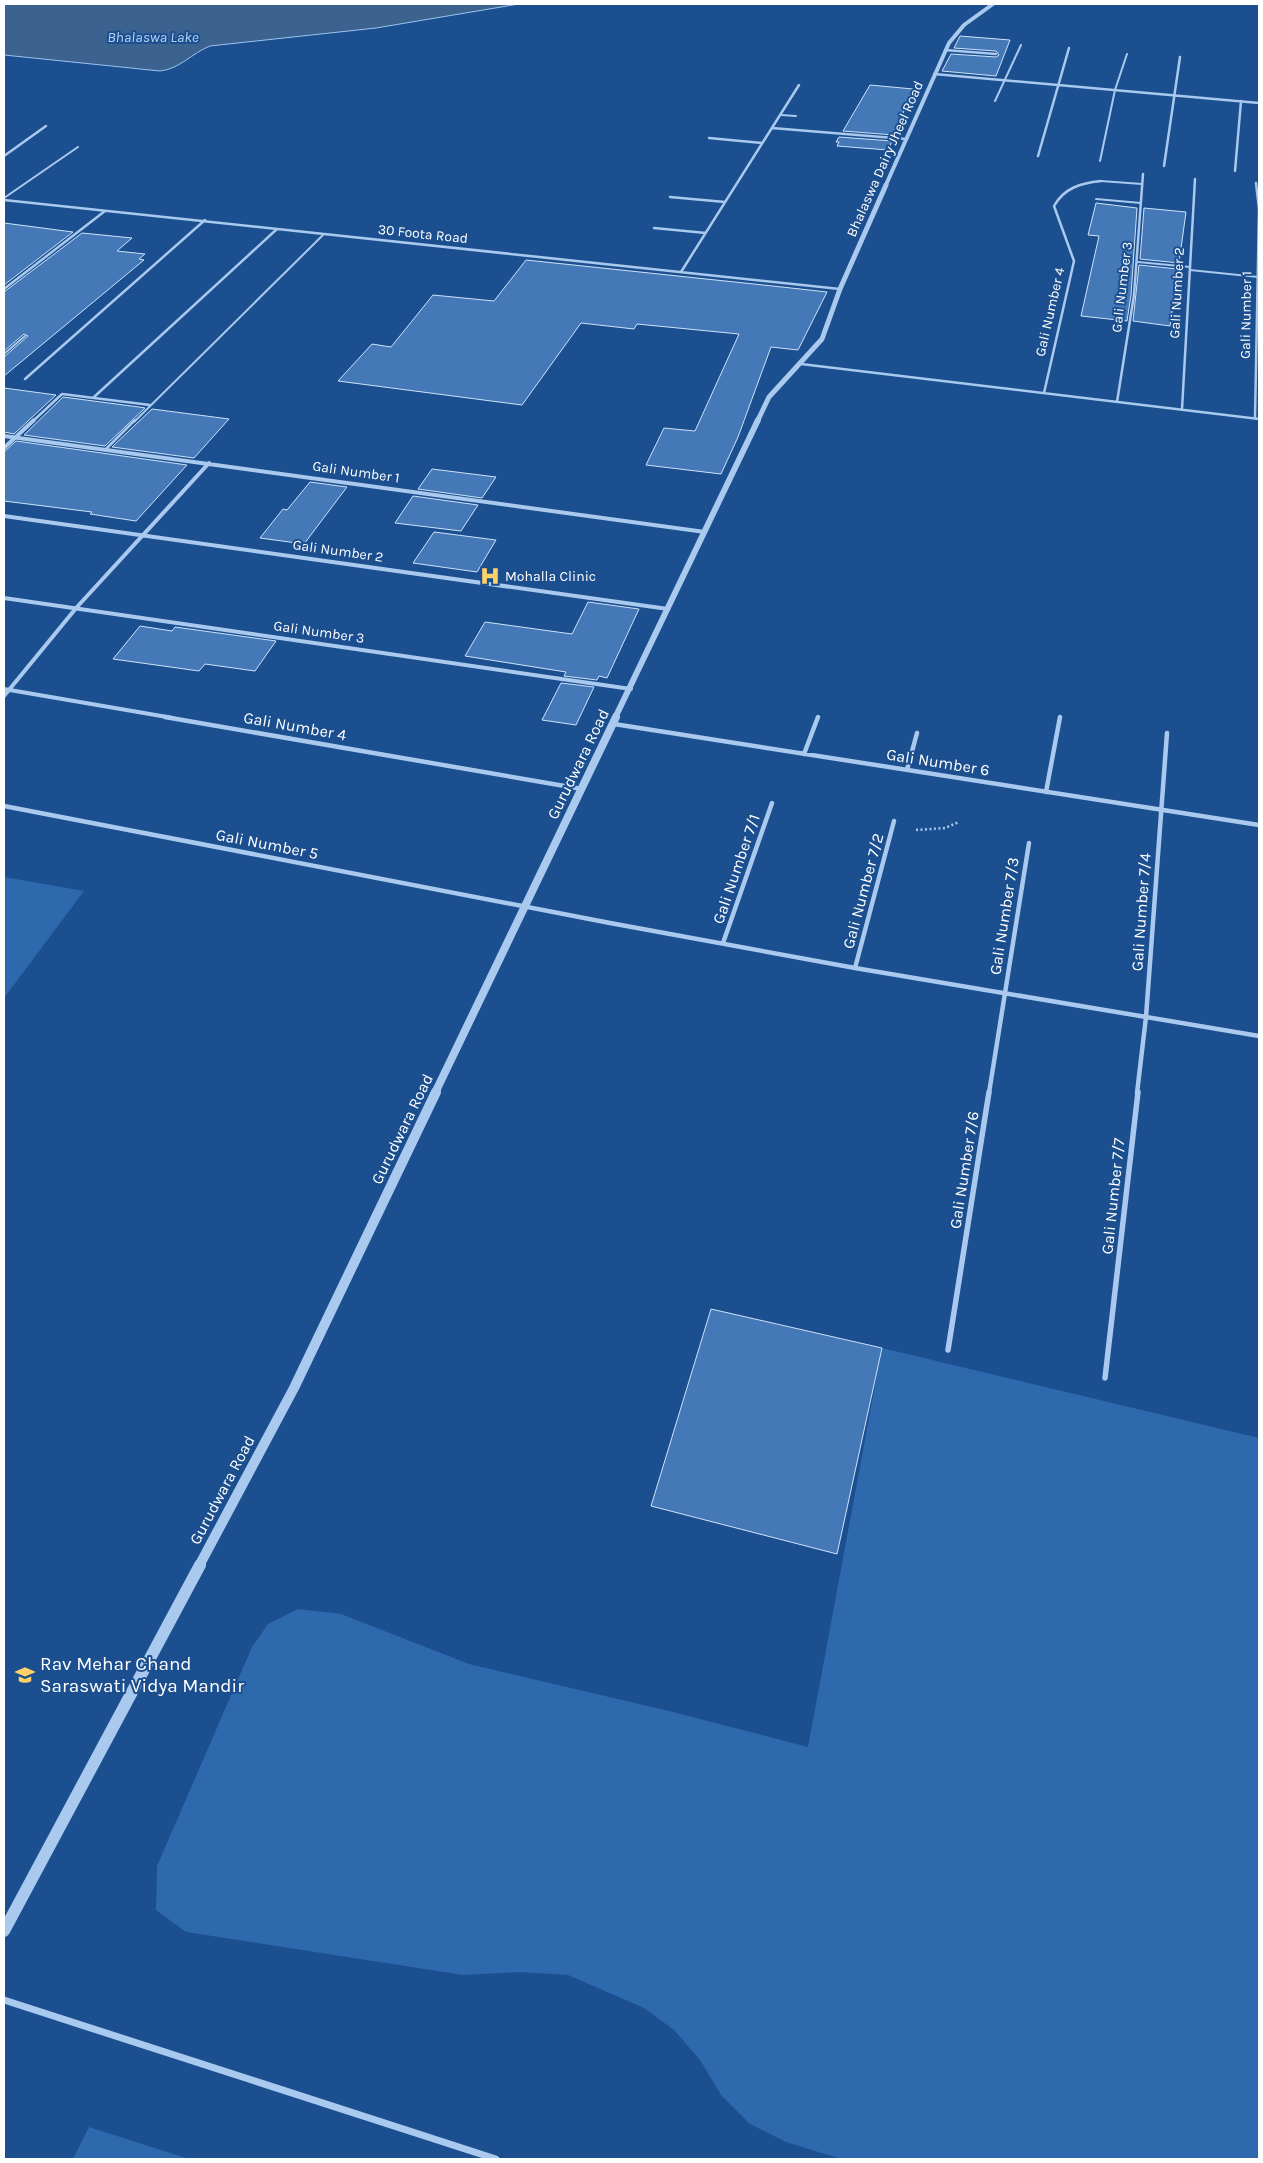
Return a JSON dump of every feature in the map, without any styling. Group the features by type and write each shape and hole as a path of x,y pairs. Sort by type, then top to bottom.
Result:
{"street":[{"name":"Bhalaswa Dairy Jheel Road","path":"822,340 840,289 945,50 964,26 993,4"},
{"path":"1038,156 1069,48"},
{"path":"945,50 996,54"},
{"path":"1164,166 1180,57"},
{"path":"934,74 1259,103"},
{"path":"682,272 799,85"},
{"path":"1235,172 1241,101"},
{"path":"4,156 46,126"},
{"path":"772,128 906,139"},
{"path":"709,138 762,143"},
{"name":"Gali Number 3","path":"1117,402 1138,262 1143,174"},
{"name":"Gali Number 2","path":"1182,410 1195,179"},
{"name":"Gali Number 4","path":"1044,393 1074,261 1054,206 1056,200 1072,188 1085,182 1101,181"},
{"name":"Gali Number 1","path":"1256,183 1259,209 1257,418"},
{"path":"670,197 725,202"},
{"name":"30 Foota Road","path":"4,199 840,289"},
{"path":"4,206 11,201"},
{"path":"4,289 105,210"},
{"path":"25,379 205,220"},
{"path":"654,228 706,233"},
{"path":"94,397 277,229"},
{"name":"Gurudwara Road","path":"4,1931 294,1388 583,789 769,397 802,364 822,340"},
{"path":"802,364 1257,418"},
{"path":"4,448 62,394 150,405"},
{"name":"Gali Number 1","path":"4,436 705,532"},
{"path":"4,696 6,689 77,608 209,463"},
{"name":"Gali Number 2","path":"4,516 668,609"},
{"name":"Gali Number 3","path":"4,598 630,689"},
{"name":"Gali Number 4","path":"6,689 583,789"},
{"path":"804,754 818,717"},
{"path":"1046,792 1060,717"},
{"name":"Gali Number 6","path":"614,724 1259,825"},
{"path":"907,770 917,733"},
{"name":"Gali Number 7/4","path":"1146,1017 1167,733"},
{"name":"Gali Number 7/1","path":"723,944 772,803"},
{"name":"Gali Number 5","path":"4,806 723,944 1259,1036"},
{"name":"Gali Number 7/2","path":"855,968 893,823"},
{"name":"Gali Number 7/3","path":"1004,993 1029,843"},
{"name":"Gali Number 7/6","path":"948,1350 1004,993"},
{"name":"Gali Number 7/7","path":"1105,1378 1146,1017"},
{"path":"4,2000 496,2159"}],"lane":[{"path":"995,101 1021,45"},
{"path":"1100,161 1115,90 1127,54"},
{"path":"780,115 796,116"},
{"path":"4,199 78,147"},
{"path":"1101,181 1142,184"},
{"path":"1096,199 1141,203"},
{"path":"106,449 324,234"},
{"path":"1138,262 1258,277"},
{"path":"4,354 25,336"}],"path":[{"path":"893,823 931,830 945,828 958,822"}],"shaded area":[{"path":"4,877 84,891 4,998"},
{"path":"882,1348 1259,1438 1259,2159 841,2159 786,2142 750,2124 721,2095 700,2060 674,2030 644,2008 568,1975 520,1972 463,1975 186,1932 156,1910 157,1866 252,1647 268,1624 298,1609 341,1614 469,1664 669,1711 808,1747"},
{"path":"89,2127 189,2159 73,2159"}],"water":[{"name":"Bhalaswa Lake","path":"4,4 519,4 376,28 210,46 174,67 160,71 4,55"}],"building":[{"path":"960,36 1010,40 996,76 942,71 951,54 996,57 999,55 996,51 954,48"},
{"path":"870,85 913,89 894,135 843,131"},
{"path":"839,137 892,141 888,150 837,146 839,142 836,142"},
{"path":"1096,203 1137,208 1131,295 1127,321 1081,316 1099,236 1088,235"},
{"path":"1144,208 1186,212 1179,263 1140,259"},
{"path":"4,223 73,232 4,285"},
{"path":"82,233 132,238 117,251 145,254 139,259 144,260 4,376 4,357 28,336 24,334 4,351 4,292"},
{"path":"526,260 827,292 798,350 771,347 738,437 721,474 646,465 664,428 695,431 739,334 637,324 634,329 581,323 522,405 338,381 372,344 391,347 433,295 494,301"},
{"path":"1139,265 1178,269 1170,326 1133,321"},
{"path":"4,388 56,395 14,434 4,432"},
{"path":"63,397 145,408 105,446 24,435"},
{"path":"152,409 229,419 194,458 112,447"},
{"path":"16,441 187,465 136,521 90,514 92,512 4,501 4,452"},
{"path":"432,469 496,477 482,498 418,489"},
{"path":"310,482 347,487 304,544 260,538 283,509 287,510"},
{"path":"413,496 478,505 461,531 395,523"},
{"path":"434,532 496,540 477,572 413,563"},
{"path":"588,602 639,609 607,678 599,676 597,680 564,676 566,672 465,656 485,622 572,634"},
{"path":"140,626 172,631 175,627 276,641 255,671 205,664 199,671 113,659"},
{"path":"561,683 594,687 576,725 542,720"},
{"path":"711,1309 882,1348 837,1554 651,1506"}],"place":[{"name":"Mohalla Clinic","path":"490,576"},
{"name":"Rav Mehar Chand Saraswati Vidya Mandir","path":"25,1675"}]}
